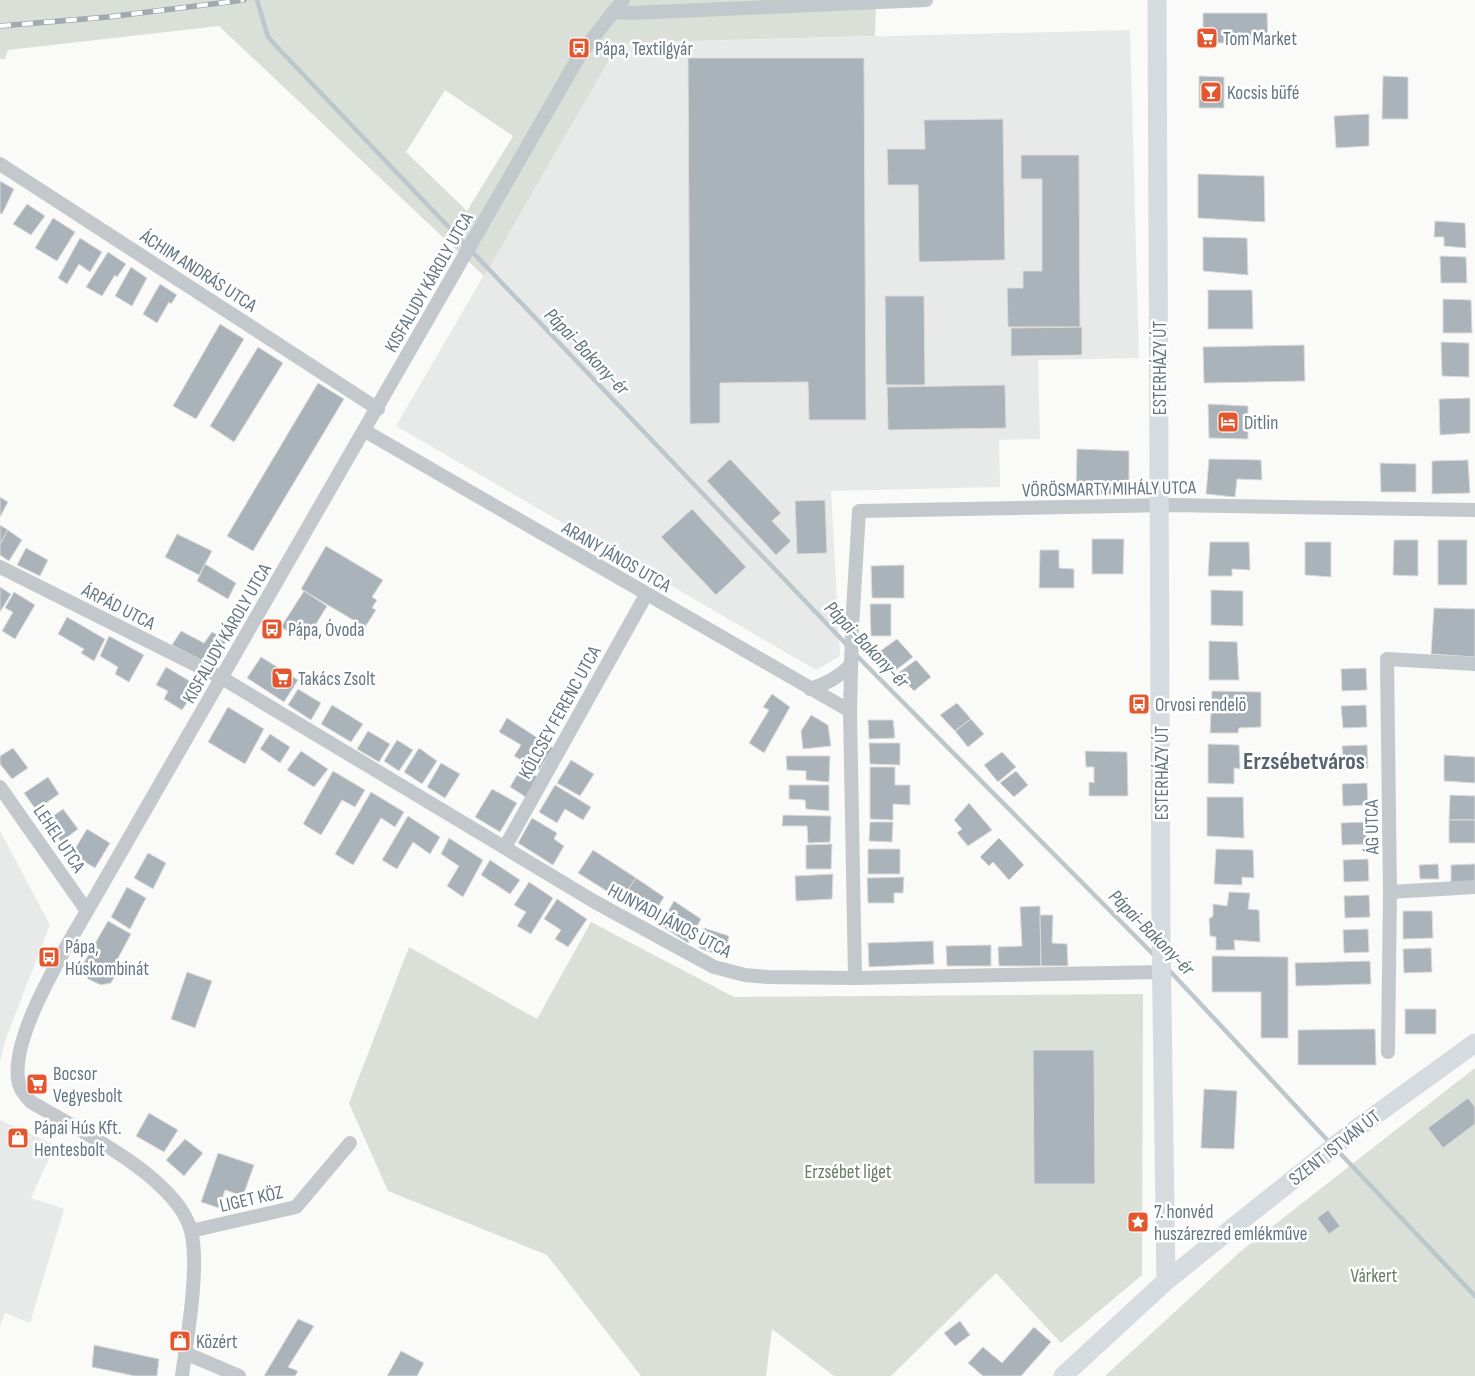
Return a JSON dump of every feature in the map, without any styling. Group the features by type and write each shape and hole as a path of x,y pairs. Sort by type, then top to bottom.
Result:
{"street":[{"name":"KISFALUDY KÁROLY UTCA","path":"182,1376 195,1261 191,1231 178,1204 152,1177 102,1142 31,1102 22,1093 18,1081 20,1054 36,1004 87,911 378,409 581,53 623,0"},
{"path":"613,12 632,13 926,0"},
{"name":"ESTERHÁZY ÚT","path":"1157,0 1161,936 1166,1281"},
{"name":"ÁCHIM ANDRÁS UTCA","path":"0,164 378,409"},
{"name":"ARANY JÁNOS UTCA","path":"365,431 646,595 850,711"},
{"name":"VÖRÖSMARTY MIHÁLY UTCA","path":"851,665 859,511 1160,505 1475,510"},
{"name":"ÁRPÁD UTCA","path":"0,567 222,678"},
{"name":"KÖLCSEY FERENC UTCA","path":"505,847 646,595"},
{"name":"ÁG UTCA","path":"1388,1052 1390,892 1387,659 1475,664"},
{"path":"810,689 824,685 841,676 851,665"},
{"path":"851,665 850,711 856,978"},
{"name":"HUNYADI JÁNOS UTCA","path":"222,678 595,902 714,967 752,976 856,978 1162,972"},
{"name":"LEHEL UTCA","path":"0,787 87,911"},
{"path":"1390,892 1475,886"},
{"name":"SZENT ISTVÁN ÚT","path":"1063,1376 1166,1281 1408,1089 1475,1043"},
{"name":"LIGET KÖZ","path":"191,1231 296,1207 350,1143"},
{"path":"185,1353 238,1376"}],"shaded area":[{"path":"1130,30 1139,358 1038,360 1040,439 999,440 1000,487 831,491 840,656 816,670 396,426 619,43"},
{"path":"0,831 50,925 6,1038 0,1062"},
{"path":"0,1120 55,1145 31,1198 64,1209 30,1323 5,1313 0,1327"}],"green space":[{"path":"0,0 876,0 875,36 619,43 484,276 219,26 8,50 5,59 0,59","holes":["445,90 513,136 467,211 406,152"]},
{"name":"Erzsébet liget","path":"591,922 734,997 1143,994 1142,1275 1061,1343 996,1273 891,1376 834,1376 772,1329 766,1376 641,1376 547,1255 388,1191 349,1103 409,947 537,1019"},
{"name":"Várkert","path":"1475,1068 1475,1376 1105,1376 1241,1251"}],"building":[{"path":"1203,13 1267,13 1268,43 1203,43"},
{"path":"688,58 864,58 866,420 809,420 808,382 720,383 720,423 690,424"},
{"name":"Kocsis büfé","path":"1199,76 1224,77 1224,108 1199,108"},
{"path":"1383,76 1408,77 1408,119 1382,119"},
{"path":"1369,114 1369,146 1336,148 1334,116"},
{"path":"1003,119 1005,260 919,262 918,185 888,185 887,149 925,149 924,120"},
{"path":"1021,155 1079,155 1080,327 1008,327 1007,288 1023,288 1023,271 1042,271 1042,179 1021,179"},
{"path":"1198,174 1264,176 1265,222 1198,218"},
{"path":"0,181 14,189 2,214 0,213"},
{"path":"27,204 45,216 31,235 13,224"},
{"path":"53,218 75,232 57,261 35,248"},
{"path":"1435,221 1465,223 1466,248 1444,246 1444,237 1434,237"},
{"path":"1203,237 1247,238 1248,275 1203,271"},
{"path":"80,238 102,252 90,272 79,264 67,284 58,278"},
{"path":"108,252 126,264 117,277 115,275 102,296 86,287"},
{"path":"1440,256 1466,257 1467,283 1441,283"},
{"path":"131,267 147,278 132,306 115,296"},
{"path":"160,284 177,295 171,304 169,302 157,323 143,314"},
{"path":"1208,290 1252,290 1253,329 1208,329"},
{"path":"885,296 924,296 925,385 886,385"},
{"path":"1443,299 1471,300 1472,333 1443,333"},
{"path":"220,324 244,339 196,419 173,406"},
{"path":"1082,327 1082,355 1011,356 1011,328"},
{"path":"1441,342 1469,343 1469,377 1442,376"},
{"path":"1304,345 1305,381 1204,383 1203,347"},
{"path":"258,347 283,363 234,442 210,426"},
{"path":"318,383 344,399 253,551 227,536"},
{"path":"1005,385 1006,428 888,430 887,387"},
{"path":"1470,398 1470,433 1440,435 1439,399"},
{"name":"Ditlin","path":"1208,404 1248,406 1248,439 1209,438"},
{"path":"1077,449 1129,451 1129,495 1076,493"},
{"path":"730,459 781,513 772,521 791,541 776,555 707,481"},
{"path":"1209,459 1261,460 1262,480 1237,479 1235,497 1206,494"},
{"path":"1468,460 1470,493 1432,494 1432,461"},
{"path":"1380,463 1416,464 1416,492 1381,492"},
{"path":"0,497 8,502 0,517"},
{"path":"825,500 827,553 797,554 795,501"},
{"path":"692,509 746,567 716,595 661,537"},
{"path":"0,525 8,530 0,544"},
{"path":"8,530 22,540 9,561 0,555 0,544"},
{"path":"177,534 212,551 199,575 165,557"},
{"path":"1092,539 1124,539 1123,574 1092,574"},
{"path":"1394,540 1418,540 1418,576 1393,575"},
{"path":"1438,540 1467,540 1467,585 1438,585"},
{"path":"1210,542 1249,542 1250,570 1232,569 1232,576 1208,576"},
{"path":"1305,542 1331,542 1331,577 1305,575"},
{"path":"326,546 383,580 372,597 377,600 372,608 376,610 365,627 301,589"},
{"path":"26,548 48,560 40,576 17,565"},
{"path":"1040,550 1059,550 1059,568 1074,569 1074,588 1039,588"},
{"path":"205,564 236,583 228,599 197,581"},
{"path":"904,565 904,598 872,598 871,566"},
{"path":"0,587 11,594 0,612"},
{"path":"1211,590 1243,591 1243,626 1211,625"},
{"path":"304,591 327,606 305,642 281,627"},
{"path":"14,592 35,605 15,639 2,631 13,612 5,608"},
{"path":"870,604 891,604 891,636 871,636"},
{"path":"1434,608 1475,609 1475,657 1431,654"},
{"path":"67,617 105,639 94,661 81,653 84,649 58,634"},
{"path":"181,631 204,643 212,632 227,640 211,665 172,645"},
{"path":"109,636 144,655 129,682 115,674 118,667 100,656"},
{"path":"897,639 913,657 896,670 879,652"},
{"path":"1209,641 1237,642 1239,680 1209,680"},
{"path":"261,657 298,680 284,702 247,678"},
{"path":"916,660 931,677 914,691 897,674"},
{"path":"166,667 198,686 182,710 164,699 168,691 156,685"},
{"path":"1366,668 1367,690 1342,691 1341,669"},
{"path":"298,689 321,703 311,720 288,705"},
{"path":"1212,691 1261,692 1261,727 1239,728 1238,733 1210,733"},
{"path":"772,694 790,707 764,753 749,743 769,710 763,707"},
{"path":"957,703 971,719 955,731 940,715"},
{"path":"332,705 363,724 351,742 321,724"},
{"path":"1366,705 1367,727 1343,728 1341,706"},
{"path":"228,707 264,729 245,764 208,742"},
{"path":"811,715 828,725 831,746 803,749 801,731"},
{"path":"507,718 553,748 539,770 514,756 521,745 499,732"},
{"path":"971,719 984,734 968,747 955,731"},
{"path":"868,720 893,720 895,738 869,739"},
{"path":"368,731 390,744 379,762 357,749"},
{"path":"270,734 290,747 280,763 260,749"},
{"path":"397,740 413,750 399,771 384,761"},
{"path":"869,743 900,743 900,765 870,764"},
{"path":"1208,744 1239,745 1240,769 1234,768 1234,784 1208,783"},
{"path":"1367,745 1368,768 1344,769 1342,746"},
{"path":"13,748 28,768 12,779 0,764 0,756"},
{"path":"419,748 437,761 422,784 404,772"},
{"path":"301,751 328,769 314,787 287,770"},
{"path":"1085,751 1127,752 1128,796 1089,796 1089,782 1094,783 1094,767 1086,767"},
{"path":"1002,752 1016,767 998,782 984,765"},
{"path":"1444,755 1475,757 1475,783 1444,781"},
{"path":"786,756 830,756 829,782 806,780 806,771 787,770"},
{"path":"571,760 594,774 580,796 557,783"},
{"path":"441,763 460,774 445,798 427,787"},
{"path":"870,767 895,767 895,785 910,785 910,805 893,804 893,820 870,819"},
{"path":"521,768 538,777 526,797 510,787"},
{"path":"333,771 365,790 355,807 342,800 321,835 303,824"},
{"path":"1016,771 1028,785 1014,797 1000,783"},
{"path":"48,777 59,794 36,810 24,793"},
{"path":"1367,783 1368,805 1343,806 1342,784"},
{"path":"555,785 591,807 583,820 565,809 557,823 539,812"},
{"path":"789,785 829,785 829,811 806,809 805,800 789,799"},
{"path":"492,789 517,803 500,832 475,817"},
{"path":"371,792 404,812 395,827 381,818 353,865 335,854"},
{"path":"1450,795 1475,796 1475,820 1449,820"},
{"path":"1207,797 1243,797 1244,838 1207,836"},
{"path":"969,803 992,830 968,846 957,833 962,829 954,820"},
{"path":"63,809 78,829 61,842 46,821"},
{"path":"783,815 831,816 830,842 808,843 807,826 782,826"},
{"path":"408,816 440,837 430,854 413,842 397,869 382,860"},
{"path":"532,818 557,833 554,839 564,846 553,865 518,843"},
{"path":"1449,820 1475,820 1475,843 1449,843"},
{"path":"870,822 893,822 892,842 869,841"},
{"path":"1366,822 1367,844 1342,845 1341,823"},
{"path":"87,829 110,843 95,868 72,854"},
{"path":"449,838 483,860 463,897 447,886 459,866 441,854"},
{"path":"999,838 1024,865 1009,880 993,862 989,866 980,857"},
{"path":"832,844 831,869 806,869 806,845"},
{"path":"868,849 900,849 900,874 868,874"},
{"path":"1216,849 1253,850 1254,878 1242,877 1242,885 1214,884"},
{"path":"593,850 636,878 621,900 578,873"},
{"path":"148,853 166,863 153,889 134,878"},
{"path":"1368,859 1369,881 1344,882 1343,860"},
{"path":"490,860 520,880 510,894 481,875"},
{"path":"1438,864 1439,879 1420,879 1419,865"},
{"path":"1475,864 1475,884 1451,886 1451,865"},
{"path":"833,874 832,899 796,901 795,876"},
{"path":"904,877 903,893 894,893 894,903 868,903 867,878"},
{"path":"636,878 664,897 650,919 621,900"},
{"path":"529,882 553,898 531,934 517,926 526,912 514,905"},
{"path":"127,887 146,898 130,929 111,917"},
{"path":"1229,892 1250,893 1248,909 1259,910 1260,942 1234,940 1235,950 1216,950 1216,937 1210,936 1209,919 1213,916 1213,904 1227,906"},
{"path":"1369,895 1370,917 1345,918 1344,896"},
{"path":"557,899 587,919 568,947 555,939 561,930 544,919"},
{"path":"674,901 701,919 688,943 660,925"},
{"path":"1040,906 1041,966 999,966 998,947 1022,946 1020,907"},
{"path":"1403,911 1432,911 1433,938 1403,939"},
{"path":"1040,915 1053,915 1052,943 1067,944 1068,966 1041,966"},
{"path":"108,921 131,934 117,960 122,963 111,983 101,985 88,979 82,966"},
{"path":"704,928 729,936 724,957 699,948"},
{"path":"1368,929 1369,952 1344,953 1343,930"},
{"path":"933,941 934,964 869,967 868,943"},
{"path":"991,945 991,966 947,966 946,946"},
{"path":"1431,948 1432,972 1404,973 1403,949"},
{"path":"1212,956 1288,957 1288,1038 1261,1038 1261,992 1212,992"},
{"path":"1370,961 1371,984 1296,986 1295,963"},
{"path":"187,972 212,981 195,1028 171,1019"},
{"path":"1405,1009 1436,1009 1436,1034 1405,1034"},
{"path":"1375,1029 1376,1065 1298,1065 1298,1030"},
{"path":"1033,1050 1094,1050 1095,1184 1034,1184"},
{"path":"1204,1089 1237,1091 1234,1149 1201,1148"},
{"path":"1468,1098 1475,1107 1475,1124 1443,1148 1428,1128"},
{"path":"149,1113 178,1130 164,1152 136,1136"},
{"path":"185,1139 203,1153 184,1176 166,1160"},
{"path":"218,1153 254,1165 243,1196 225,1190 219,1208 201,1202"},
{"path":"1328,1210 1340,1226 1329,1234 1317,1218"},
{"path":"298,1319 314,1326 288,1367 298,1371 295,1376 264,1376"},
{"path":"960,1321 970,1335 955,1346 944,1333"},
{"path":"1034,1327 1051,1342 1021,1376 983,1376 968,1363 983,1347 1002,1363"},
{"path":"94,1345 159,1359 157,1376 135,1376 92,1367"},
{"path":"401,1351 424,1363 417,1376 387,1376"}],"waterway":[{"name":"Pápai-Bakony-ér","path":"257,0 268,37 278,48 847,645"},
{"name":"Pápai-Bakony-ér","path":"854,653 1155,956"},
{"name":"Pápai-Bakony-ér","path":"1168,969 1331,1144"},
{"name":"Pápai-Bakony-ér","path":"1337,1150 1475,1296"}],"railway":[{"path":"0,26 108,17 244,0"}],"place":[{"name":"Tom Market","path":"1207,38"},
{"name":"Pápa, Textilgyár","path":"579,48"},
{"name":"Kocsis büfé","path":"1211,92"},
{"name":"Ditlin","path":"1228,422"},
{"name":"Pápa, Óvoda","path":"272,629"},
{"name":"Takács Zsolt","path":"282,678"},
{"name":"Orvosi rendelö","path":"1139,704"},
{"name":"Pápa, Húskombinát","path":"49,957"},
{"name":"Bocsor Vegyesbolt","path":"37,1084"},
{"name":"Pápai Hús Kft. Hentesbolt","path":"18,1138"},
{"name":"7. honvéd huszárezred emlékműve","path":"1138,1222"},
{"name":"Közért","path":"180,1341"}],"district":[{"name":"Erzsébetváros","path":"1304,761"}]}
